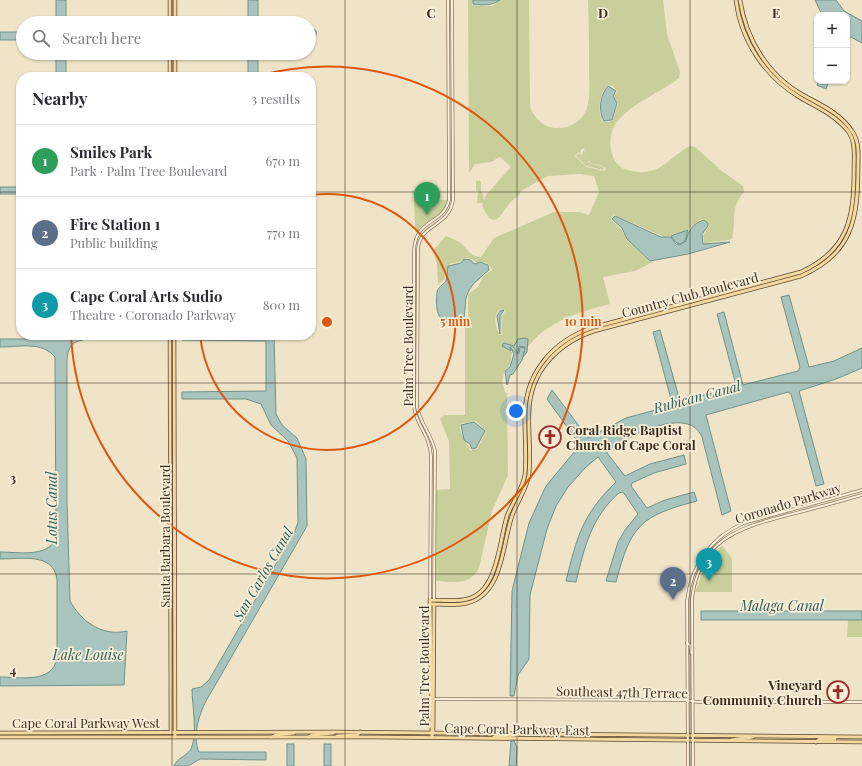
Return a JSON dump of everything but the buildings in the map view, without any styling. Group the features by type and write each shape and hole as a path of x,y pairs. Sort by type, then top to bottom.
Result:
{"main road":[{"path":"170,0 170,16"},
{"path":"175,0 175,16"},
{"name":"Country Club Boulevard","path":"432,602 466,603 484,594 494,580 508,520 525,475 525,412 529,389 541,364 557,346 572,336 591,328 801,272 813,266 831,252 847,228 854,202 854,148 852,138 846,130 829,114 787,89 765,67 755,54 744,31 736,0"},
{"name":"Country Club Boulevard","path":"508,520 529,473 529,414 532,390 541,371 557,351 575,338 594,331 802,276 818,267 832,256 850,231 856,214 858,196 858,148 854,133 831,111 786,84 766,63 750,35 740,0"},
{"path":"170,60 170,72"},
{"path":"175,60 175,72"},
{"name":"Santa Barbara Boulevard","path":"170,340 173,737"},
{"name":"Santa Barbara Boulevard","path":"173,733 175,727 174,340"},
{"name":"Palm Tree Boulevard","path":"432,602 434,700 432,733"},
{"name":"Palm Tree Boulevard","path":"432,602 432,738"},
{"path":"175,727 178,731 192,732"},
{"path":"173,733 192,732"},
{"name":"Cape Coral Parkway East","path":"192,732 521,733 862,737"},
{"path":"251,737 253,735 272,732"},
{"path":"272,737 275,735 296,732"},
{"path":"309,737 312,735 328,735 334,732"},
{"path":"335,737 339,735 359,735 360,732"},
{"name":"Cape Coral Parkway West","path":"0,733 173,733"},
{"path":"18,737 23,735 42,735 44,733"},
{"path":"61,737 64,735 87,733"},
{"path":"100,737 123,735 126,733"},
{"path":"493,738 496,736 515,736 521,733"},
{"path":"730,741 734,739 751,738 753,736"},
{"path":"754,741 757,738 777,736"},
{"name":"Cape Coral Parkway West","path":"0,737 173,737"},
{"name":"Cape Coral Parkway East","path":"173,737 493,738 862,742"},
{"path":"793,741 813,739 816,737"},
{"path":"816,742 818,739 839,737"}],"street":[{"name":"Palm Tree Boulevard","path":"432,602 430,586 431,473 429,444 415,414 413,400 414,243 419,232 441,215 446,209 449,200 448,0"},
{"path":"441,215 445,219 451,210 453,200 452,0"},
{"name":"Palm Tree Boulevard","path":"432,602 434,586 435,473 433,442 419,416 417,400 418,248 423,235 445,219"},
{"path":"432,221 435,226"},
{"path":"429,444 433,442"},
{"name":"Coronado Parkway","path":"688,766 687,601 690,584 700,560 716,540 733,528 749,521 862,490"},
{"name":"Coronado Parkway","path":"692,766 692,604 694,586 701,567 717,546 730,535 748,526 862,495"},
{"path":"431,529 435,530"},
{"path":"687,643 690,645 692,654"},
{"path":"431,703 434,700"},
{"name":"Southeast 47th Terrace","path":"434,700 862,702"}],"green space":[{"path":"468,0 473,0 472,5 492,6 501,0 529,0 530,107 540,122 552,128 557,128 574,124 584,114 588,105 588,0 663,0 667,34 680,72 679,78 639,103 623,115 617,122 611,137 613,158 619,166 624,169 641,172 649,171 657,169 690,146 695,147 722,171 743,186 744,192 736,204 732,239 729,240 704,243 703,235 709,226 709,223 704,219 700,220 682,234 665,237 614,215 611,220 621,229 627,240 650,262 655,261 635,271 603,277 610,304 575,314 554,324 535,339 527,348 528,339 507,349 512,352 510,365 505,370 502,381 507,394 508,475 492,511 479,568 471,578 460,582 449,582 436,581 436,490 450,489 449,441 440,419 444,415 465,415 465,324 468,316 468,294 478,287 483,276 492,270 489,265 483,262 475,262 472,259 464,258 461,261 449,264 444,280 438,284 437,264 433,251 446,236 461,243 472,254 481,257 494,238 554,212 579,212 589,215 599,192 594,176 579,174 548,176 521,191 519,196 514,199 500,216 494,220 489,218 482,206 483,203 477,203 478,192 476,191 476,181 481,181 481,192 483,193 484,201 486,195 511,167 500,157 491,162 475,164 469,173","holes":["608,85 613,86 617,91 614,97 618,103 613,120 610,122 603,122 600,113 601,98","584,148 587,160 589,162 604,167 606,169 605,171 586,167 575,156 579,152 581,153 581,150","504,309 505,312 501,316 502,334 500,335 495,322 499,310","474,421 477,422 486,432 477,449 471,450 462,435 460,424"]},
{"path":"584,149 588,161 603,167 604,170 586,166 576,156 579,153 582,155"},
{"path":"414,199 448,200 442,211 420,228 417,233 415,227"},
{"path":"722,545 732,559 732,592 695,592 704,568"},
{"path":"848,620 862,620 862,637 847,637"}],"water":[{"path":"56,0 66,0 66,16 56,16"},
{"path":"248,0 258,0 258,16 248,16"},
{"path":"473,0 500,0 483,5 473,4"},
{"path":"815,0 836,0 846,12 821,12"},
{"path":"850,14 862,21 862,43 851,37 850,38"},
{"path":"0,32 16,32 16,40 0,40"},
{"path":"56,60 66,60 66,72 56,72"},
{"path":"248,60 258,60 258,72 248,72"},
{"path":"818,84 828,84 826,89"},
{"path":"608,86 616,91 613,96 617,103 612,120 604,121 601,113 601,103 603,94"},
{"path":"0,187 16,187 16,194 0,194"},
{"path":"615,216 661,237 671,237 676,244 680,245 686,241 688,234 694,225 704,220 708,223 708,226 702,234 703,244 730,242 688,254 650,261 627,239 622,228 612,219"},
{"path":"688,230 685,241 680,244 677,243 671,236"},
{"path":"464,259 470,260 475,264 480,262 488,265 489,270 470,288 466,298 462,324 453,325 447,323 438,314 437,292 439,287 446,281 448,266 461,263"},
{"name":"Rubican Canal","path":"789,295 809,367 834,361 862,348 862,368 836,379 799,391 824,484 816,486 791,394 788,392 706,415 731,511 722,515 702,437 695,428 684,423 671,423 657,426 643,431 608,450 607,453 625,476 650,464 684,455 686,464 654,473 632,483 631,486 647,508 665,500 694,492 697,501 678,506 650,518 633,535 621,563 616,582 606,581 618,542 625,530 638,514 623,492 619,493 602,512 590,533 576,582 566,581 582,527 595,505 616,482 598,457 585,468 568,487 556,506 547,529 530,595 529,659 518,675 514,696 510,696 512,591 529,523 546,486 580,445 547,399 552,390 588,438 626,418 670,406 672,403 653,332 660,330 680,401 734,388 736,385 717,314 724,312 743,385 798,371 800,367 781,297"},
{"path":"504,310 500,316 500,334 497,316 500,311"},
{"name":"Lake Louise","path":"0,339 81,340 71,346 67,363 67,501 70,601 80,615 93,626 109,632 127,631 124,685 0,686 0,677 34,677 49,672 54,666 57,658 57,580 55,571 50,565 43,561 26,558 0,559 0,552 31,553 46,549 56,539 55,357 50,352 37,347 0,347"},
{"path":"518,339 528,339 527,352 523,357 525,347 519,346 518,353 513,347 510,347 511,351 502,346 504,343 514,346"},
{"path":"182,340 274,340 276,414 282,425 297,438 306,459 307,526 206,701 199,719 196,733 199,752 266,752 266,760 200,759 188,766 174,766 177,761 191,749 193,743 194,728 192,689 201,687 209,680 295,531 298,522 297,458 288,441 271,425 261,404 246,399 182,399 182,392 266,391 266,341"},
{"path":"520,347 525,348 522,360 513,374 510,375 507,385 505,371 510,367 514,354 511,348 518,354"},
{"path":"474,422 485,431 476,448 472,449 470,444 464,440 461,425"},
{"path":"701,611 862,611 862,620 701,620"},
{"path":"511,741 514,741 517,747 516,766 509,766"},
{"path":"287,744 294,744 294,766 287,766"},
{"path":"324,744 331,744 331,766 324,766"}],"place":[{"name":"Smiles Park","path":"427,215"},
{"name":"Coral Ridge Baptist Church of Cape Coral","path":"550,437"},
{"name":"Cape Coral Arts Sudio","path":"709,581"},
{"name":"Fire Station 1","path":"673,600"},
{"name":"Vineyard Community Church","path":"838,692"}],"water label":[{"name":"Lotus Canal","path":"52,508"},
{"name":"San Carlos Canal","path":"263,574"},
{"name":"Malaga Canal","path":"782,606"}]}
